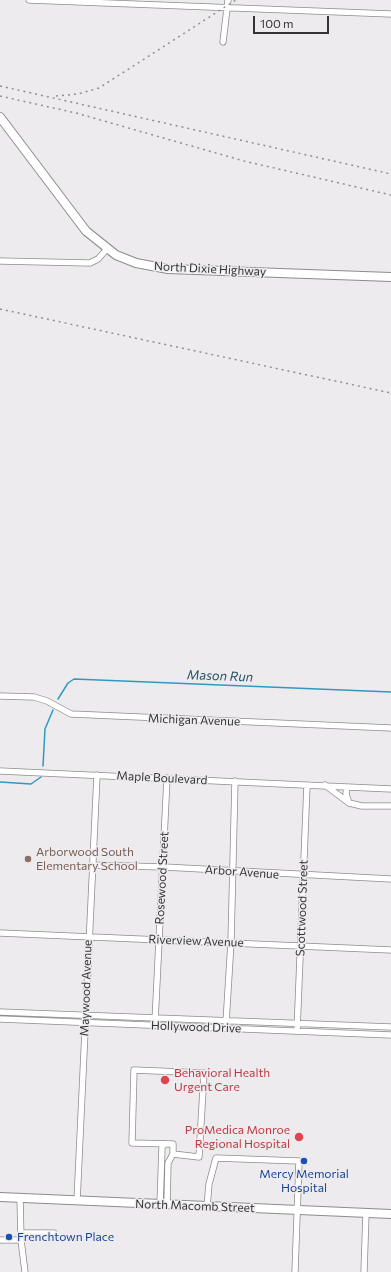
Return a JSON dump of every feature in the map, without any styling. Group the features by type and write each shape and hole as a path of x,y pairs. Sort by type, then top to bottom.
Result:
{"main road":[{"name":"North Dixie Highway","path":"0,117 86,231 116,255 136,263 168,269 391,277"},
{"name":"North Macomb Street","path":"0,1197 391,1214"}],"street":[{"path":"29,0 391,14"},
{"path":"223,42 228,0"},
{"path":"0,261 90,264 98,259 107,249"},
{"name":"Michigan Avenue","path":"0,696 34,697 71,714 391,728"},
{"name":"Maple Boulevard","path":"0,771 391,788"},
{"name":"Maywood Avenue","path":"77,1201 88,937 97,775"},
{"name":"Rosewood Street","path":"155,1025 164,867 167,778"},
{"path":"225,1028 233,871 235,781"},
{"name":"Scottwood Street","path":"297,1031 307,785"},
{"path":"324,785 349,803 362,806 391,806"},
{"path":"348,787 346,794 349,803"},
{"name":"Arbor Avenue","path":"92,865 164,867 391,879"},
{"name":"Riverview Avenue","path":"0,933 391,950"},
{"name":"Hollywood Drive","path":"0,1012 298,1022 391,1027"},
{"name":"Hollywood Drive","path":"0,1019 391,1035"},
{"path":"163,1205 168,1163 173,1154 173,1144 132,1143 134,1070 204,1073 199,1157 173,1154"},
{"path":"163,1205 162,1147 165,1144"},
{"path":"207,1207 209,1184 216,1158 299,1161 295,1272"},
{"path":"20,1198 21,1240 25,1272"},
{"path":"364,1272 366,1213"},
{"path":"21,1232 54,1232"},
{"path":"0,1240 21,1240"}],"waterway":[{"name":"Mason Run","path":"58,699 68,683 74,679 391,692"},
{"name":"Mason Run","path":"43,766 45,729 53,710"},
{"name":"Mason Run","path":"0,782 31,784 41,777"}],"railway":[{"path":"56,96 78,94 99,88 236,0"},
{"path":"0,86 391,174"},
{"path":"0,96 76,113 244,161 391,195"},
{"path":"0,309 391,393"}],"place":[{"name":"Arborwood South Elementary School","path":"28,859"},
{"name":"Behavioral Health Urgent Care","path":"165,1080"},
{"name":"ProMedica Monroe Regional Hospital","path":"299,1137"},
{"name":"Mercy Memorial Hospital","path":"304,1161"},
{"name":"Frenchtown Place","path":"9,1237"}]}
